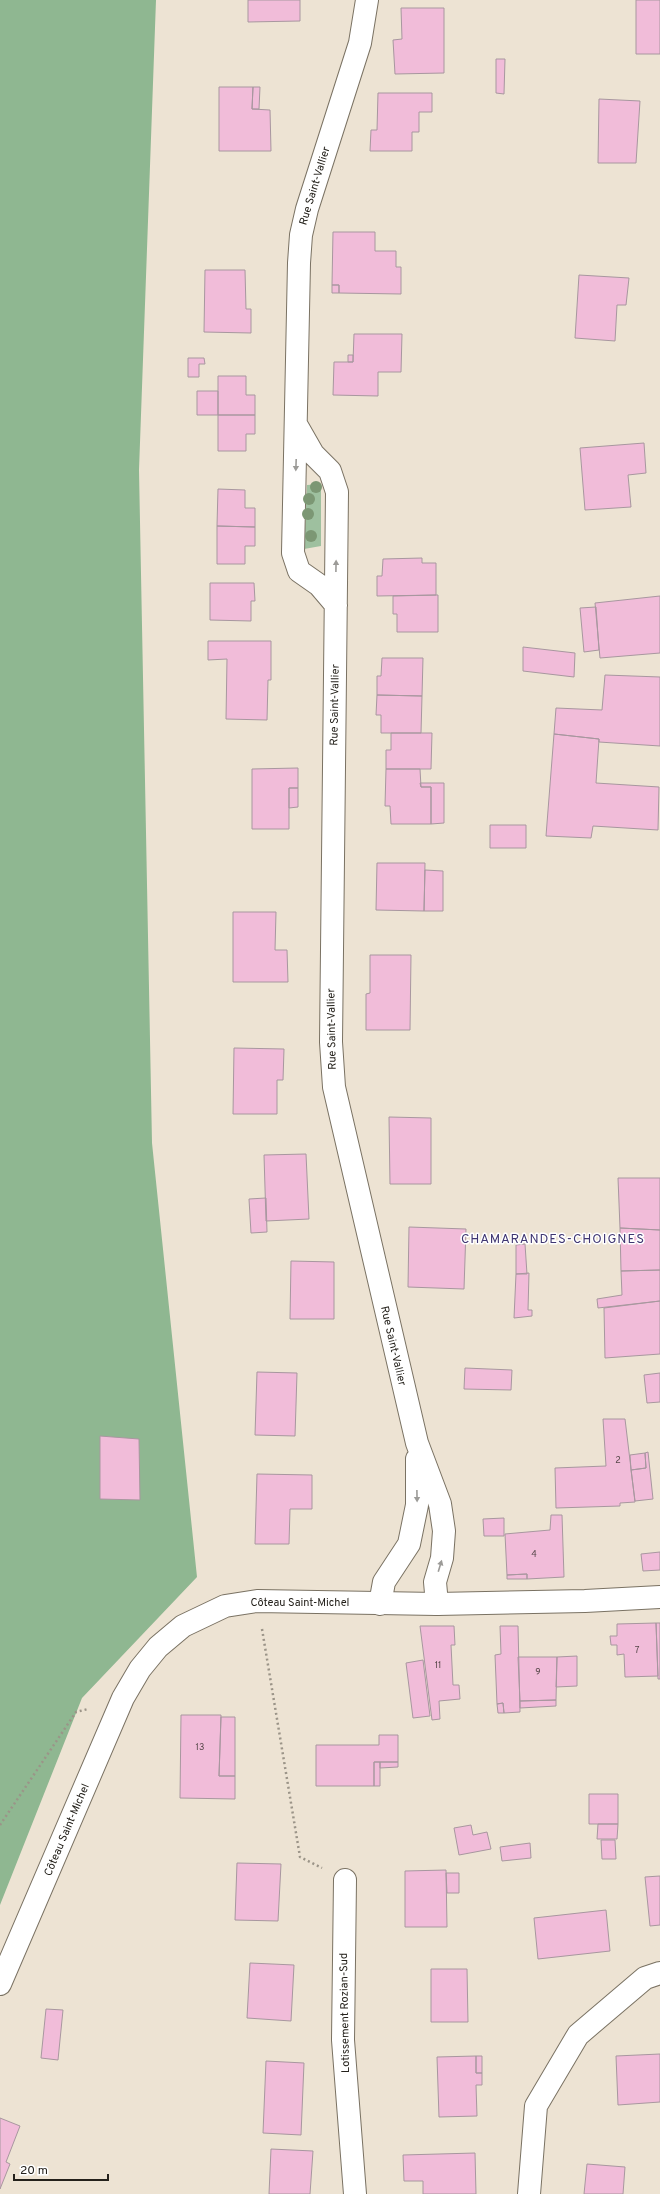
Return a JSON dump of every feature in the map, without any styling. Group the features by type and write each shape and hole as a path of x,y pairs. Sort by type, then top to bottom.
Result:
{"street":[{"name":"Rue Saint-Vallier","path":"336,605 319,585 300,571 293,553 298,426 301,235 307,209 360,43 367,0"},
{"name":"Rue Saint-Vallier","path":"298,426 313,454 330,471 337,492 331,1042 334,1087 417,1443 440,1504 444,1531 442,1558 435,1582 437,1604"},
{"name":"Rue Saint-Vallier","path":"380,1604 384,1582 409,1544 417,1505 417,1443"},
{"name":"Côteau Saint-Michel","path":"0,1984 123,1698 140,1669 158,1647 183,1626 225,1606 257,1601 437,1604 585,1601 660,1597"},
{"name":"Lotissement Rozian-Sud","path":"345,1880 343,2040 355,2194"},
{"path":"529,2194 536,2106 578,2035 645,1978 660,1973"}],"path":[{"path":"261,1627 300,1857 345,1880"},
{"path":"0,1825 76,1712 123,1698"}],"green space":[{"path":"0,0 156,0 139,470 152,1143 197,1577 82,1698 0,1905"},
{"path":"321,484 321,546 304,549 307,485"}],"building":[{"path":"248,0 300,0 300,21 248,22"},
{"path":"636,0 660,0 660,54 636,54"},
{"path":"401,8 444,8 444,73 395,74 393,40 402,39"},
{"path":"496,59 505,59 504,94 496,93"},
{"path":"219,87 253,87 252,109 270,110 271,151 219,151"},
{"path":"253,87 260,87 259,109 252,109"},
{"path":"378,93 432,93 432,112 419,112 419,132 412,132 412,151 370,151 371,130 377,130"},
{"path":"599,99 640,101 636,163 598,163"},
{"path":"333,232 375,232 375,251 396,251 396,267 401,267 401,294 339,293 339,285 332,285"},
{"path":"205,270 245,270 246,309 251,309 251,333 204,332"},
{"path":"579,275 629,278 626,305 617,305 615,341 575,338"},
{"path":"332,285 339,285 339,293 332,293"},
{"path":"354,334 402,334 401,372 378,372 378,396 333,395 334,362 353,362"},
{"path":"348,355 353,355 353,362 348,362"},
{"path":"188,358 204,358 205,364 199,364 199,377 188,377"},
{"path":"218,376 246,376 246,395 255,395 255,415 218,415"},
{"path":"197,391 218,391 218,415 197,415"},
{"path":"218,415 255,415 255,434 246,434 246,451 218,451"},
{"path":"644,443 646,473 628,475 631,507 585,510 580,448"},
{"path":"218,489 245,490 245,508 255,508 255,527 217,526"},
{"path":"217,526 255,527 255,546 245,546 245,564 217,564"},
{"path":"422,558 422,563 436,563 436,595 377,596 377,576 382,576 383,559"},
{"path":"210,583 254,583 255,601 251,601 251,621 210,620"},
{"path":"438,595 438,632 397,632 397,614 393,614 393,596"},
{"path":"660,596 660,653 600,658 595,603"},
{"path":"596,607 599,650 584,652 580,608"},
{"path":"208,641 271,641 271,680 268,680 267,720 226,719 227,659 208,660"},
{"path":"523,647 575,653 574,677 523,671"},
{"path":"382,658 423,658 422,696 377,695 377,676 381,676"},
{"path":"605,675 660,677 660,746 599,742 599,739 554,734 556,708 602,710"},
{"path":"377,695 422,696 421,733 381,733 381,715 376,715"},
{"path":"391,733 432,733 431,769 386,769 386,750 391,750"},
{"path":"554,734 599,739 596,783 659,787 658,830 593,826 591,838 546,836"},
{"path":"298,768 298,788 289,788 289,829 252,829 252,769"},
{"path":"386,769 420,769 421,787 431,787 431,824 391,824 390,806 385,806"},
{"path":"420,783 444,783 444,823 431,824 431,787 421,787"},
{"path":"289,788 298,788 298,807 289,808"},
{"path":"490,825 526,825 526,848 490,848"},
{"path":"377,863 425,863 424,911 376,910"},
{"path":"425,870 443,871 443,911 424,911"},
{"path":"233,912 276,912 275,950 287,950 288,982 233,982"},
{"path":"370,955 411,955 410,1030 366,1030 366,994 370,993"},
{"path":"234,1048 284,1049 283,1080 277,1080 277,1114 233,1114"},
{"path":"389,1117 431,1118 431,1184 390,1184"},
{"path":"306,1154 309,1219 266,1221 264,1155"},
{"path":"618,1178 660,1178 660,1230 620,1228"},
{"path":"266,1198 267,1232 251,1233 249,1199"},
{"path":"409,1227 466,1229 464,1289 408,1287"},
{"path":"620,1228 660,1230 660,1270 621,1271"},
{"path":"525,1244 527,1274 516,1274 516,1245"},
{"path":"291,1261 334,1262 334,1319 290,1319"},
{"path":"660,1270 660,1301 598,1308 597,1299 622,1295 621,1271"},
{"path":"529,1273 528,1310 532,1310 532,1316 514,1318 516,1274"},
{"path":"660,1301 660,1354 605,1358 604,1308"},
{"path":"465,1368 512,1370 511,1390 464,1389"},
{"path":"257,1372 297,1373 295,1436 255,1435"},
{"path":"660,1373 660,1402 647,1403 644,1375"},
{"path":"603,1419 625,1419 635,1502 620,1503 620,1506 556,1508 555,1468 606,1466"},
{"path":"100,1436 139,1439 140,1500 100,1499"},
{"path":"648,1452 653,1499 635,1501 631,1470 646,1468 645,1453"},
{"path":"645,1453 646,1468 631,1470 630,1455"},
{"path":"257,1474 312,1475 312,1509 290,1509 289,1544 255,1544"},
{"path":"551,1515 562,1515 564,1577 527,1579 527,1574 507,1575 505,1534 550,1530"},
{"path":"504,1518 504,1536 484,1536 483,1519"},
{"path":"660,1552 660,1570 643,1571 641,1554"},
{"path":"527,1574 527,1579 507,1579 507,1575"},
{"path":"656,1623 660,1623 660,1679 658,1679"},
{"path":"656,1623 658,1676 625,1677 624,1654 617,1655 617,1645 611,1645 610,1636 617,1636 617,1624"},
{"path":"420,1626 454,1626 455,1645 451,1645 453,1685 459,1685 460,1699 439,1701 440,1719 432,1720"},
{"path":"500,1626 518,1626 520,1712 504,1713 503,1703 497,1704 495,1655 501,1654"},
{"path":"577,1656 577,1686 556,1687 557,1657"},
{"path":"518,1657 557,1657 556,1700 520,1701"},
{"path":"423,1660 430,1716 413,1718 406,1663"},
{"path":"556,1700 556,1706 520,1708 520,1701"},
{"path":"503,1703 504,1713 498,1713 497,1704"},
{"path":"181,1715 221,1715 219,1776 235,1776 235,1799 180,1798"},
{"path":"221,1717 235,1717 235,1776 219,1776"},
{"path":"379,1735 398,1735 398,1762 374,1762 374,1786 316,1786 316,1745 379,1745"},
{"path":"374,1762 380,1762 380,1786 374,1786"},
{"path":"380,1762 398,1762 398,1767 380,1768"},
{"path":"589,1794 618,1794 618,1824 589,1824"},
{"path":"598,1824 618,1824 617,1839 597,1839"},
{"path":"471,1825 473,1835 487,1832 491,1849 459,1855 454,1828"},
{"path":"601,1840 615,1840 616,1859 602,1859"},
{"path":"530,1843 531,1858 502,1861 500,1847"},
{"path":"237,1863 281,1864 278,1921 235,1920"},
{"path":"446,1870 447,1927 405,1927 405,1871"},
{"path":"446,1873 459,1873 459,1893 447,1893"},
{"path":"660,1876 660,1925 650,1926 645,1877"},
{"path":"606,1910 610,1951 538,1959 534,1918"},
{"path":"250,1963 294,1965 291,2021 247,2018"},
{"path":"431,1969 467,1969 468,2022 431,2022"},
{"path":"46,2009 63,2010 58,2060 41,2058"},
{"path":"660,2054 660,2102 618,2105 616,2056"},
{"path":"476,2056 482,2056 482,2073 476,2073"},
{"path":"476,2056 476,2073 482,2073 482,2085 476,2085 477,2116 439,2117 437,2057"},
{"path":"266,2061 304,2063 301,2135 263,2133"},
{"path":"0,2118 20,2126 6,2162 10,2164 0,2189"},
{"path":"271,2149 313,2151 310,2194 269,2194"},
{"path":"475,2153 476,2194 423,2194 423,2181 404,2181 403,2155"},
{"path":"587,2164 625,2167 623,2194 584,2194"}],"district":[{"name":"CHAMARANDES-CHOIGNES","path":"553,1240"}]}
